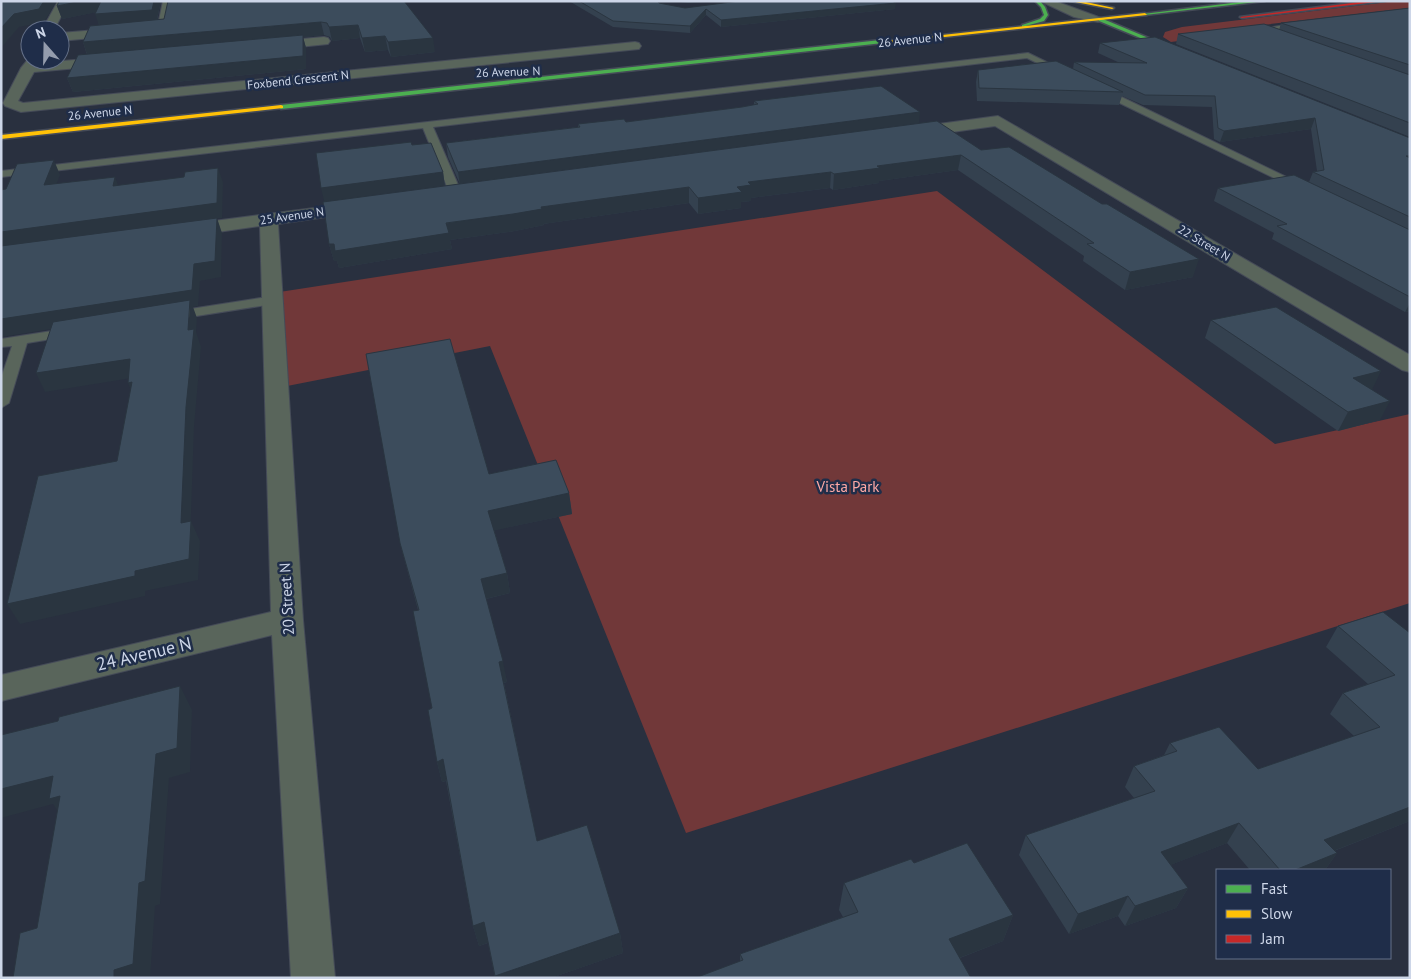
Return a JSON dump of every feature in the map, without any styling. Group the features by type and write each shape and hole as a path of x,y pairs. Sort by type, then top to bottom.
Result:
{"main road":[{"path":"1020,27 1042,20 1046,15 1043,7 1037,1"},
{"path":"1072,1 1110,8 1174,11"},
{"name":"26 Avenue N","path":"1,137 1174,11 1225,3 1262,1"},
{"path":"1124,30 1125,26 1137,22 1316,1"},
{"path":"1227,19 1382,1"},
{"path":"893,52 1075,28 1098,19 1194,59"},
{"path":"1098,33 1149,27"},
{"name":"26 Avenue N","path":"440,89 630,81"}],"street":[{"path":"54,20 64,1"},
{"path":"70,36 164,28 169,1"},
{"path":"1045,1 1078,15 1098,19"},
{"path":"1065,1 1093,13 1098,19"},
{"path":"255,47 324,41"},
{"name":"Foxbend Crescent N","path":"27,70 10,103 21,108 635,46"},
{"path":"70,62 127,59"},
{"name":"22 Street N","path":"890,135 998,121 1410,365"},
{"path":"436,197 476,191"},
{"name":"25 Avenue N","path":"164,234 377,205"},
{"name":"20 Street N","path":"269,219 287,620 313,978"},
{"name":"24 Avenue N","path":"1,688 287,620"}],"lane":[{"path":"1282,38 1259,30 1315,23"},
{"path":"1,174 1028,55 1073,77"},
{"path":"1090,85 1312,193"},
{"path":"427,125 456,194"},
{"path":"157,318 274,300"},
{"path":"1,343 89,329"},
{"path":"1,403 21,340"}],"green space":[{"path":"1396,1 1410,1 1410,8 1245,27 1254,31 1171,42 1163,37 1165,32 1182,27"},
{"name":"Vista Park","path":"937,191 1275,444 1410,414 1410,603 686,833 490,346 277,388 273,293"}],"building":[{"path":"1,1 44,1 39,9 14,14 1,28"},
{"path":"59,1 82,1 57,6"},
{"path":"101,1 154,1 152,10 95,14"},
{"path":"168,1 404,1 433,38 388,42 385,36 362,38 358,25 329,27 327,23 321,22 83,42 90,26 164,19"},
{"path":"579,1 657,1 685,8 739,1 892,1 896,3 721,20 706,9 690,26 613,21"},
{"path":"1410,8 1410,65 1281,23"},
{"path":"1264,24 1410,75 1410,123 1178,34"},
{"path":"303,35 303,56 67,78 78,55"},
{"path":"1155,37 1410,138 1410,156 1406,156 1410,158 1410,217 1313,172 1324,170 1315,118 1224,131 1218,128 1215,96 1145,95 1074,62 1147,63 1100,43"},
{"path":"1056,61 1123,92 979,88 978,70"},
{"path":"881,86 920,112 458,172 446,143 580,127 578,124 624,119 626,122 742,107 758,104 754,101"},
{"path":"937,121 981,150 1009,147 1102,204 1107,204 1199,259 1130,272 1087,244 1094,243 961,155 877,166 880,168 834,174 831,172 748,182 751,185 737,187 742,192 698,198 689,187 541,207 542,209 513,214 446,223 449,233 335,251 334,244 329,244 323,202"},
{"path":"411,142 412,145 431,143 443,172 321,188 316,153"},
{"path":"54,160 44,185 115,177 113,186 184,177 185,172 218,168 217,203 1,232 1,190 6,189 17,164"},
{"path":"1294,175 1410,230 1410,297 1277,226 1287,224 1218,188"},
{"path":"217,218 215,261 194,264 192,290 1,319 1,246"},
{"path":"190,300 188,330 194,329 186,407 181,523 191,521 189,559 135,571 135,576 7,604 38,476 117,461 132,382 128,383 130,359 36,373 53,322"},
{"path":"1276,307 1381,371 1353,378 1390,401 1348,412 1211,320"},
{"path":"450,339 489,474 556,460 569,493 488,511 507,573 481,579 503,661 499,662 537,841 587,825 620,933 495,976 484,922 473,926 443,759 437,762 428,710 432,708 413,611 419,610 400,543 366,354"},
{"path":"1383,612 1410,633 1410,807 1324,840 1337,853 1297,869 1279,869 1239,823 1161,852 1188,888 1135,906 1128,896 1078,914 1026,835 1155,791 1134,766 1177,751 1170,743 1219,727 1258,769 1380,727 1343,693 1395,675 1338,626"},
{"path":"180,686 177,748 156,754 145,881 139,883 133,964 114,970 114,978 13,978 20,933 37,928 60,796 49,799 53,776 1,789 1,735 58,721 59,717"},
{"path":"967,843 1013,915 949,939 971,978 695,978 743,960 740,954 858,912 844,883 911,859 914,863"}],"traffic: fast":[{"path":"1024,26 1042,20 1046,15 1043,7 1037,1"},
{"path":"1145,14 1263,1"},
{"path":"1101,20 1179,52"},
{"path":"281,107 890,41"}],"traffic: slow":[{"path":"1072,1 1112,8"},
{"path":"890,41 1145,14"},
{"path":"1,137 281,107"}],"traffic: jam":[{"path":"1242,17 1382,1"}]}
